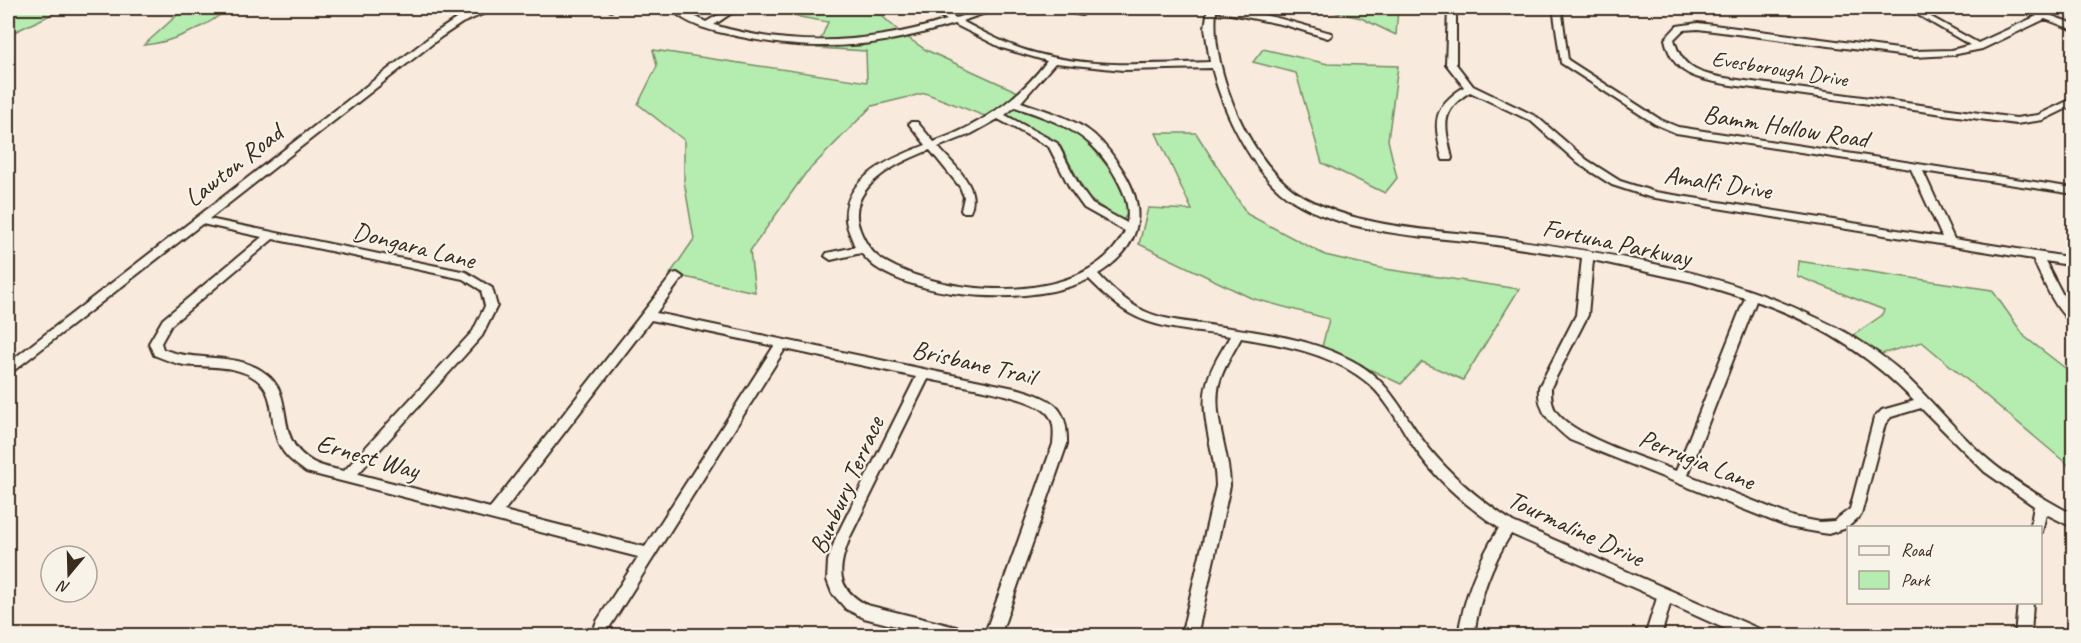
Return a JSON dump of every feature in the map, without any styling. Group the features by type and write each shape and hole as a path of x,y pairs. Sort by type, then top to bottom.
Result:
{"street":[{"name":"Lawton Road","path":"8,369 438,35 459,21 493,8"},
{"path":"674,8 706,26 793,43 854,44 904,37 991,8"},
{"path":"706,26 735,8"},
{"path":"931,8 1004,45 1053,60 1093,65 1216,64"},
{"path":"1059,8 1082,12"},
{"path":"1212,8 1287,23 1328,35"},
{"name":"Fortuna Parkway","path":"1212,8 1210,31 1216,64 1233,112 1262,162 1280,185 1306,202 1344,218 1362,222 1588,256 1660,271 1751,297 1806,317 1870,354 1895,374 1980,460 2041,504 2073,522"},
{"name":"Amalfi Drive","path":"1452,8 1451,64 1470,88 1534,119 1598,173 1630,188 1690,201 2073,262"},
{"name":"Bamm Hollow Road","path":"1561,8 1558,14 1564,61 1658,122 1689,134 2073,191"},
{"path":"1910,8 1979,47"},
{"path":"2023,8 2073,27"},
{"name":"Evesborough Drive","path":"2043,17 1979,47 1950,54 1914,54 1698,26 1680,28 1669,39 1671,52 1682,67 1710,78 1731,82 2016,121 2040,118 2073,101"},
{"path":"1014,103 1081,128 1104,148 1133,202 1135,211 1131,229 1118,252 1090,274 1048,289 1015,293 985,292 909,278 880,265 861,249 853,232 851,214 854,202 863,187 888,166 975,129 998,115 1037,82 1053,60"},
{"path":"1447,158 1439,116 1442,109 1455,96 1470,88"},
{"path":"998,115 1053,146 1076,190 1088,206 1131,229"},
{"path":"914,123 965,186 969,197 966,210"},
{"path":"1916,168 1949,242"},
{"name":"Dongara Lane","path":"198,220 466,276 486,288 491,299 488,318 478,333 347,477"},
{"name":"Ernest Way","path":"271,235 167,322 155,343 158,352 169,358 220,361 243,366 261,376 271,386 278,402 280,435 286,447 298,461 311,468 648,554"},
{"path":"831,256 861,249"},
{"name":"Perrugia Lane","path":"1588,256 1582,315 1545,387 1544,398 1548,410 1556,421 1575,436 1793,523 1820,528 1847,523 1856,511 1879,422 1887,413 1922,403"},
{"path":"2037,256 2060,301 2073,319"},
{"name":"Tourmaline Drive","path":"1090,274 1116,298 1140,314 1158,321 1238,333 1321,352 1362,371 1380,384 1440,472 1473,503 1508,526 1760,636"},
{"path":"494,514 677,277"},
{"path":"1680,478 1751,297"},
{"name":"Brisbane Trail","path":"648,315 999,389 1041,401 1054,410 1060,420 1060,444 992,636"},
{"path":"1190,636 1223,486 1224,466 1211,401 1212,385 1238,333"},
{"path":"599,636 602,626 782,344"},
{"name":"Bunbury Terrace","path":"924,375 843,537 834,560 832,576 836,589 850,605 864,611 964,636"},
{"path":"2037,526 2041,504"},
{"path":"1466,636 1469,609 1482,571 1508,526"},
{"path":"1653,636 1665,595"},
{"path":"2023,636 2026,604"}],"green space":[{"path":"8,8 65,8 8,35"},
{"path":"185,8 229,8 211,21 189,32 166,41 144,45"},
{"path":"801,8 873,8 901,33 926,50 1018,92 1006,103 1080,132 1123,186 1129,212 1122,221 1088,198 1061,147 1011,117 994,111 987,117 925,93 872,106 805,174 750,251 755,292 670,274 694,239 684,181 684,140 638,104 657,66 653,50 867,82 866,51 817,48 828,22 794,16"},
{"path":"1316,8 1398,8 1396,35 1361,18"},
{"path":"1263,49 1328,64 1398,66 1388,140 1397,178 1385,193 1322,163 1296,73 1253,62"},
{"path":"1156,133 1196,133 1247,214 1325,255 1385,269 1519,289 1463,380 1422,362 1401,384 1322,347 1329,319 1251,298 1139,244 1148,208 1192,210"},
{"path":"1798,261 1992,290 2025,337 2073,374 2073,469 1922,342 1881,354 1852,336 1881,316 1884,310 1797,276"}]}
